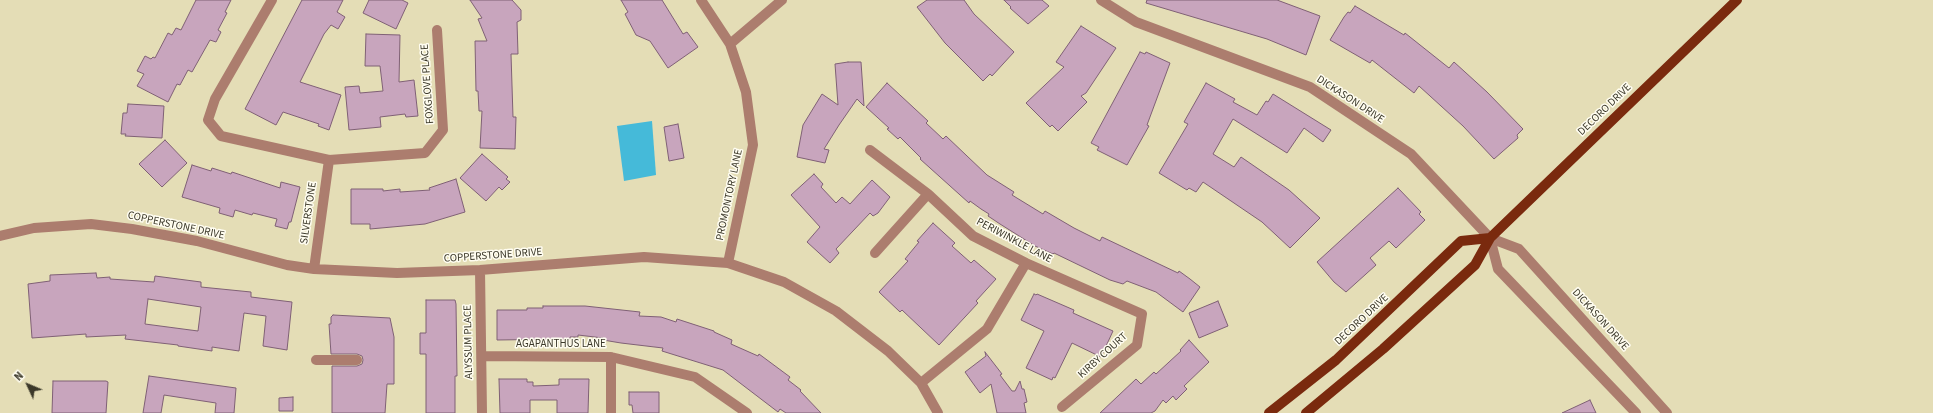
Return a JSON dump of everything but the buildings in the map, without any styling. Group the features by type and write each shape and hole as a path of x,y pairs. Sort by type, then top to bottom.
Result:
{"main road":[{"name":"DECORO DRIVE","path":"1306,413 1383,349 1475,265 1490,238 1737,0"},
{"name":"DECORO DRIVE","path":"1269,413 1336,360 1462,241 1490,238"}],"street":[{"name":"FOXGLOVE PLACE","path":"272,0 215,99 208,120 221,136 329,160 425,154 443,130 437,30"},
{"name":"PROMONTORY LANE","path":"701,0 730,44 746,92 753,146 728,263"},
{"path":"730,44 782,0"},
{"name":"DICKASON DRIVE","path":"1101,0 1136,22 1310,88 1411,154 1490,238 1519,249 1667,413"},
{"name":"PERIWINKLE LANE","path":"870,150 928,194 973,236 1026,263 1142,314"},
{"name":"SILVERSTONE","path":"314,270 329,160"},
{"path":"875,253 928,194"},
{"name":"COPPERSTONE DRIVE","path":"0,236 34,228 91,224 132,229 197,241 287,265 314,270 397,273 480,270 644,256 728,263 784,282 836,311 888,351 921,383 938,413"},
{"name":"DICKASON DRIVE","path":"1490,238 1498,269 1636,413"},
{"path":"921,383 987,329 1026,263"},
{"name":"ALYSSUM PLACE","path":"480,270 482,413"},
{"name":"KIRBY COURT","path":"1062,407 1137,345 1142,314"},
{"name":"AGAPANTHUS LANE","path":"482,356 611,356 695,377 747,413"},
{"path":"611,356 611,413"},
{"path":"316,360 357,360"}],"water":[{"path":"652,121 656,175 624,181 617,126"}]}
